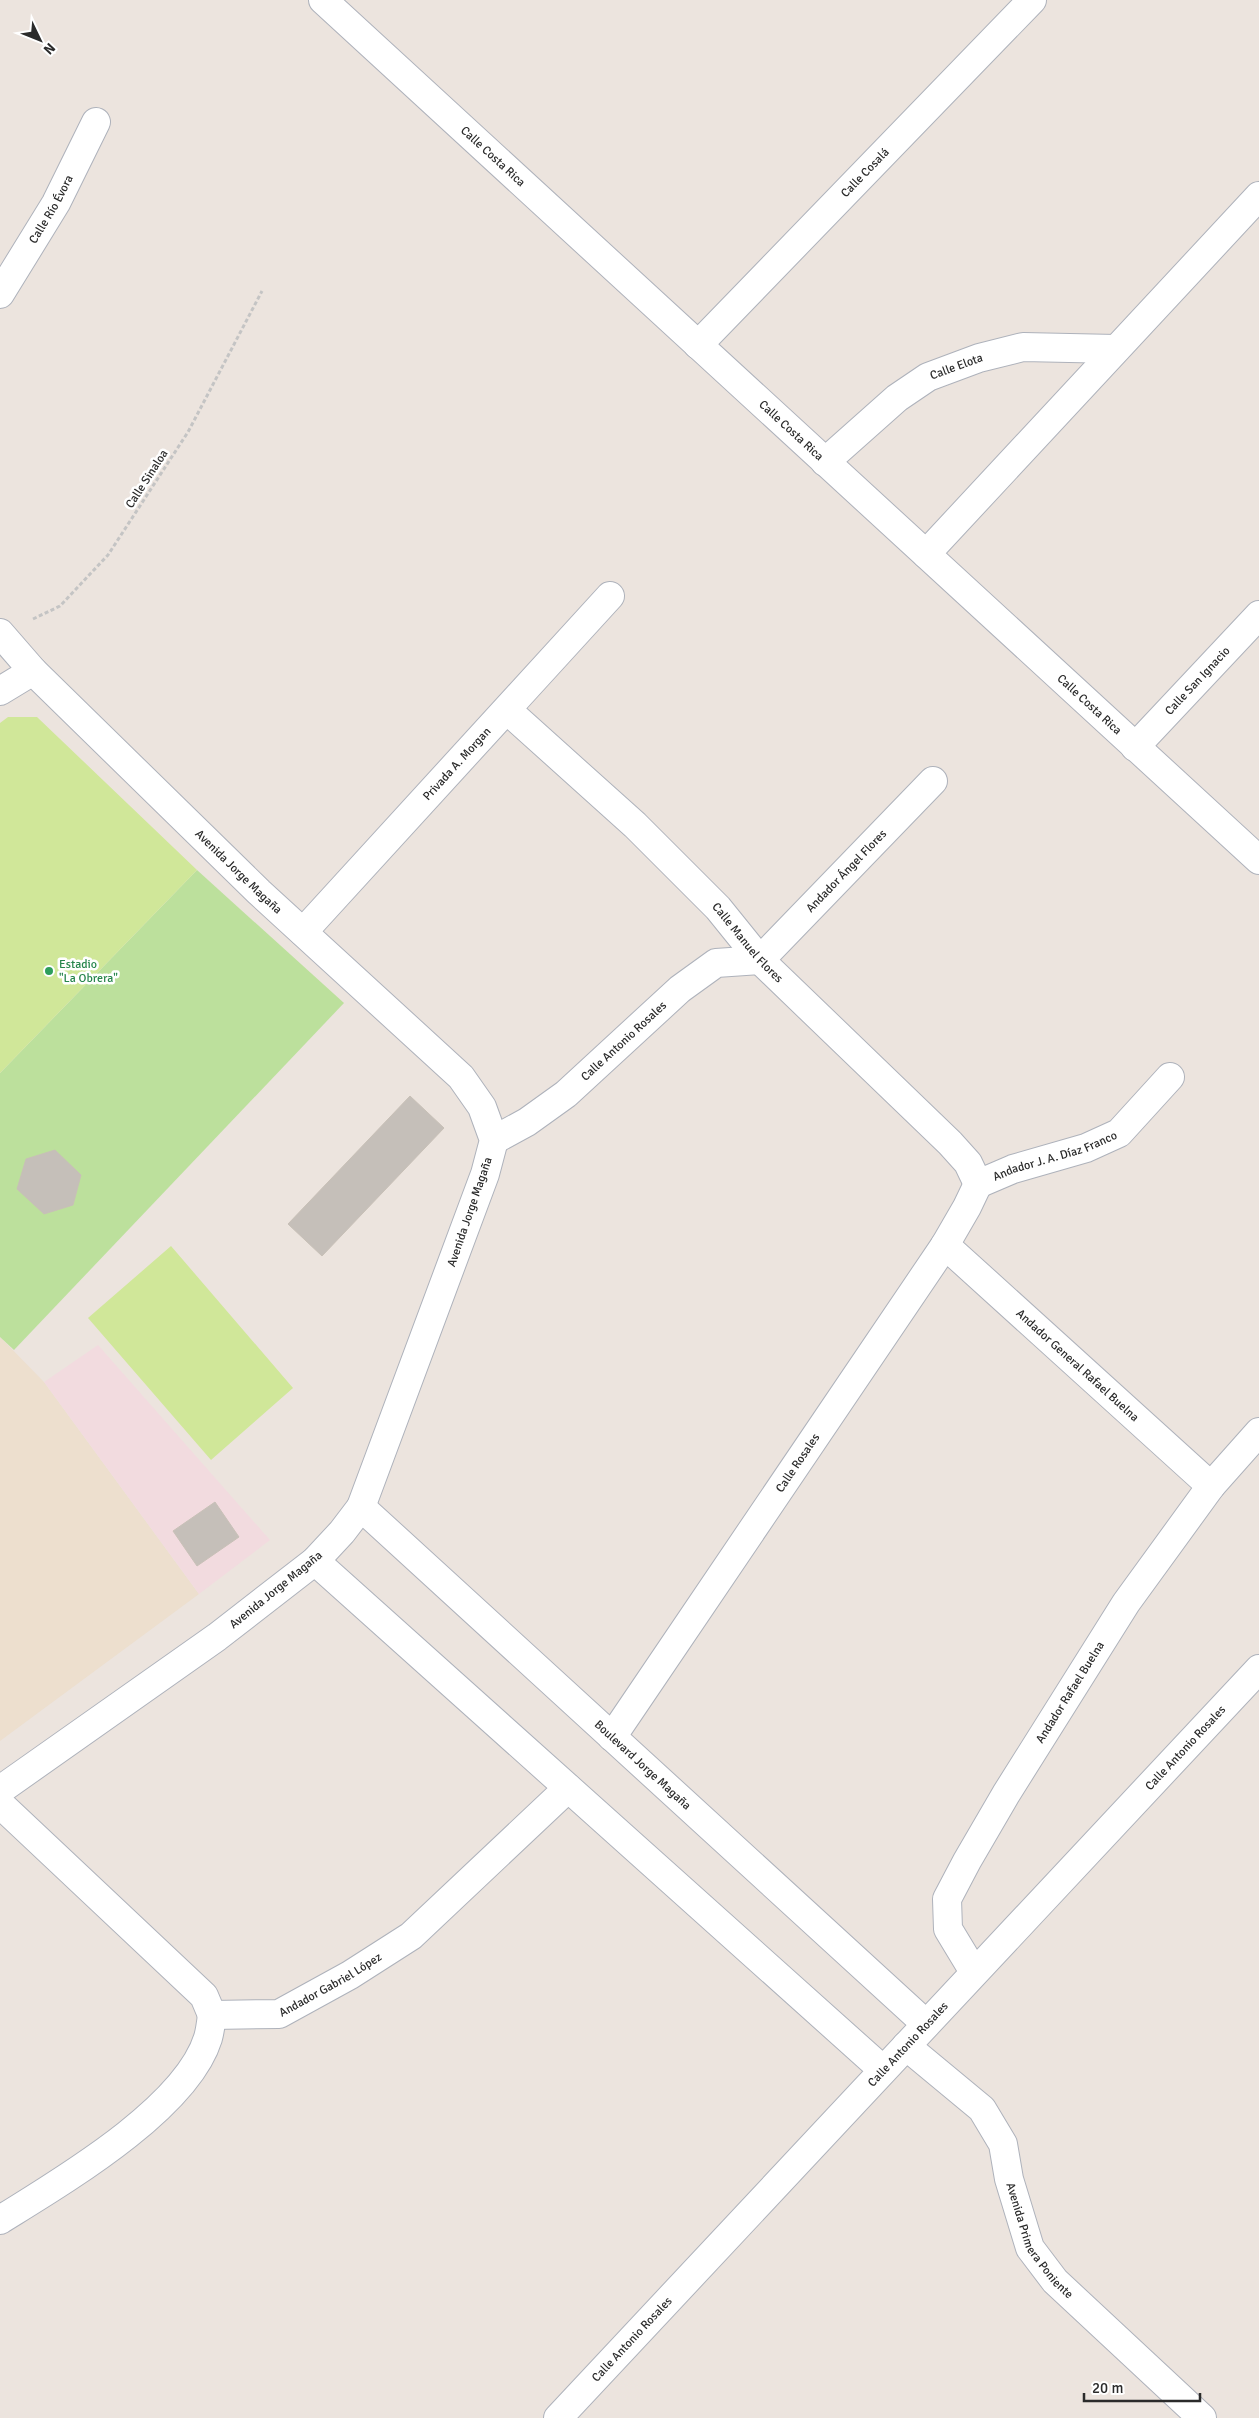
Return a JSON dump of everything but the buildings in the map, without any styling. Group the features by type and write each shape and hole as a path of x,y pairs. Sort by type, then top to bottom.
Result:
{"street":[{"name":"Calle Costa Rica","path":"323,0 1259,860"},
{"name":"Calle Cosalá","path":"698,345 1032,0"},
{"name":"Calle Río Évora","path":"0,294 56,203 96,122"},
{"path":"926,554 1259,196"},
{"name":"Calle Elota","path":"825,462 897,398 928,377 979,358 1023,347 1116,349"},
{"name":"Privada A. Morgan","path":"302,932 610,596"},
{"name":"Calle San Ignacio","path":"1135,747 1259,615"},
{"name":"Avenida Jorge Magaña","path":"0,633 33,671 302,932 461,1078 482,1107 494,1140 485,1174 361,1507 342,1532 315,1561 218,1637 0,1790"},
{"path":"0,691 33,671"},
{"name":"Calle Manuel Flores","path":"507,710 635,825 718,908 760,960 950,1143 968,1163 978,1184"},
{"name":"Andador Ángel Flores","path":"760,960 933,781"},
{"name":"Calle Antonio Rosales","path":"494,1140 527,1122 566,1094 680,989 716,963 760,960"},
{"name":"Andador J. A. Díaz Franco","path":"978,1184 1013,1169 1086,1148 1119,1133 1170,1077"},
{"name":"Calle Rosales","path":"612,1737 945,1245 978,1184"},
{"name":"Andador General Rafael Buelna","path":"945,1245 1211,1486"},
{"name":"Andador Rafael Buelna","path":"974,1972 948,1929 947,1899 1006,1794 1121,1612 1211,1486 1259,1432"},
{"name":"Boulevard Jorge Magaña","path":"361,1507 926,2024"},
{"path":"315,1561 883,2070"},
{"name":"Calle Antonio Rosales","path":"558,2418 1259,1669"},
{"name":"Andador Gabriel López","path":"212,2015 279,2014 350,1975 410,1936 568,1788"},
{"path":"0,1804 204,1996 212,2015 208,2038 195,2063 173,2093 104,2154 0,2220"},
{"name":"Avenida Primera Poniente","path":"906,2046 982,2109 1003,2144 1010,2179 1030,2248 1055,2281 1202,2418"}],"path":[{"name":"Calle Sinaloa","path":"0,633 60,606 108,555 188,432 262,291"}],"shaded area":[{"path":"0,1337 44,1382 199,1594 0,1741"},
{"path":"98,1345 270,1540 199,1594 44,1382"}],"green space":[{"name":"Estadio \"La Obrera\"","path":"8,717 37,717 197,870 0,1073 0,723"},
{"path":"197,870 344,1003 14,1350 0,1337 0,1073"},
{"path":"171,1246 293,1388 211,1460 88,1318"}],"place":[{"name":"Estadio \"La Obrera\"","path":"49,971"}]}
